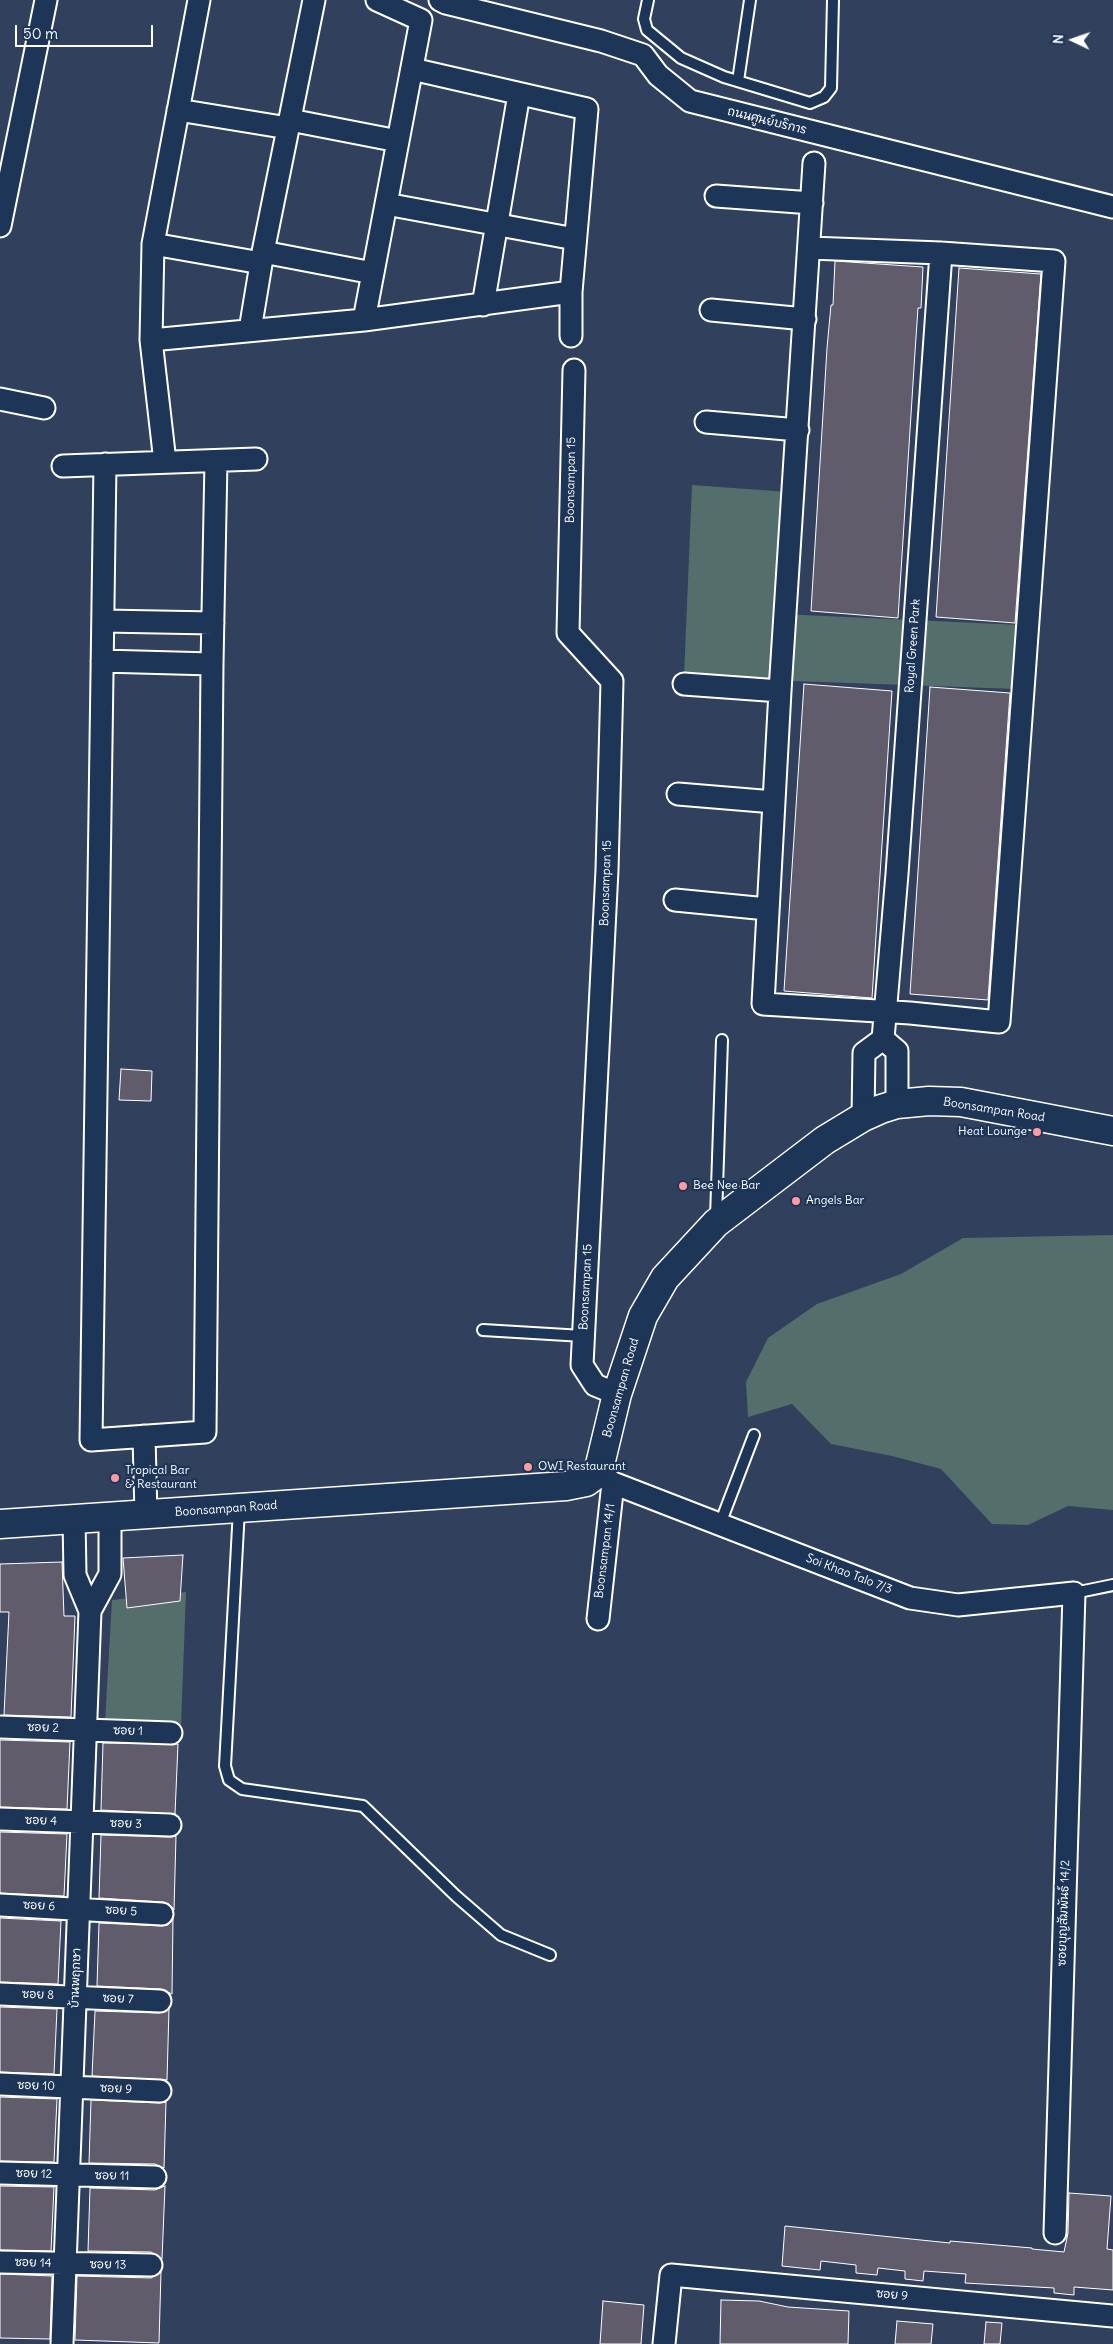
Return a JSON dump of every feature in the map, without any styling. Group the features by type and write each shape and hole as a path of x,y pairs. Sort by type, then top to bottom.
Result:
{"street":[{"path":"0,226 46,0"},
{"path":"165,462 151,340 153,244 199,0"},
{"path":"250,330 262,258 314,0"},
{"path":"364,320 421,20 377,0"},
{"name":"ถนนศูนย์บริการ","path":"440,0 601,42 643,55 658,76 690,101 1113,207"},
{"path":"412,69 587,109 571,292 571,336"},
{"path":"483,305 519,94"},
{"path":"178,110 289,124 398,141"},
{"path":"810,248 941,253 1054,261 999,1022 884,1011 763,1004 780,691 814,163"},
{"path":"716,196 812,202"},
{"path":"386,204 575,239"},
{"path":"153,244 373,274"},
{"name":"Royal Green Park","path":"883,1039 897,874 941,253"},
{"path":"151,340 364,320 571,292"},
{"path":"711,310 805,319"},
{"name":"Boonsampan 15","path":"574,370 568,633 612,681 607,870 582,1365 595,1385 617,1394"},
{"path":"0,399 44,408"},
{"path":"706,422 798,430"},
{"path":"63,466 256,459"},
{"path":"105,464 91,1440 205,1432 212,664 216,461"},
{"path":"104,621 213,623"},
{"path":"102,661 212,664"},
{"path":"684,684 780,691"},
{"path":"678,794 774,802"},
{"path":"675,900 767,909"},
{"path":"863,1117 864,1053 883,1039 897,1051 897,1104"},
{"name":"Boonsampan Road","path":"0,1524 566,1486 606,1478 617,1394 643,1316 665,1278 716,1223 825,1140 863,1117 897,1104 929,1101 961,1102 1113,1131"},
{"path":"144,1436 146,1515"},
{"name":"Soi Khao Talo 7/3","path":"606,1478 910,1598 958,1605 1074,1593"},
{"name":"Boonsampan 14/1","path":"598,1619 606,1478"},
{"name":"บ้านพฤกษา","path":"62,2344 90,1611 75,1575 74,1518"},
{"name":"บ้านพฤกษา","path":"90,1611 110,1574 110,1518"},
{"name":"ซอยบุญสัมพันธ์ 14/2","path":"1055,2233 1074,1593"},
{"name":"ซอย 2","path":"0,1727 86,1730"},
{"name":"ซอย 1","path":"86,1730 171,1733"},
{"name":"ซอย 4","path":"0,1819 82,1822"},
{"name":"ซอย 3","path":"82,1822 170,1825"},
{"name":"ซอย 6","path":"0,1904 79,1908"},
{"name":"ซอย 5","path":"79,1908 162,1914"},
{"name":"ซอย 8","path":"0,1994 76,1996"},
{"name":"ซอย 7","path":"76,1996 160,2002"},
{"name":"ซอย 10","path":"0,2084 72,2087"},
{"name":"ซอย 9","path":"72,2087 160,2091"},
{"name":"ซอย 12","path":"0,2173 69,2175"},
{"name":"ซอย 11","path":"69,2175 155,2177"},
{"name":"ซอย 14","path":"0,2262 65,2264"},
{"name":"ซอย 13","path":"65,2264 152,2265"},
{"name":"ซอย 9","path":"664,2344 671,2275 1113,2316"}],"lane":[{"path":"648,0 644,19 647,30 681,58 738,81 810,103 824,97 830,88 833,0"},
{"path":"738,81 750,0"},
{"path":"716,1223 722,1040"},
{"path":"483,1330 583,1336"},
{"path":"720,1524 754,1435"},
{"path":"239,1508 225,1766 229,1780 242,1789 364,1806 456,1896 500,1935 550,1956"},
{"name":"Soi Khao Talo 7/3","path":"1074,1593 1113,1585"}],"green space":[{"path":"692,485 788,492 781,614 1021,625 1016,689 684,677"},
{"path":"1113,1235 1113,1510 1068,1506 1028,1525 992,1524 941,1469 892,1456 831,1444 792,1404 748,1417 746,1382 768,1338 817,1304 901,1274 963,1238"},
{"path":"186,1592 181,1726 105,1722 112,1600"}],"building":[{"path":"835,261 923,267 921,308 918,308 898,618 811,611 827,348 831,305 833,305"},
{"path":"959,268 1041,274 1015,623 936,617"},
{"path":"804,684 892,691 872,998 784,991"},
{"path":"930,687 1010,693 988,1000 910,994"},
{"path":"121,1069 152,1071 151,1101 119,1100"},
{"path":"183,1555 180,1601 127,1608 123,1558"},
{"path":"62,1562 64,1616 75,1616 71,1717 4,1715 9,1612 0,1612 0,1564"},
{"path":"0,1740 70,1742 67,1809 0,1807"},
{"path":"103,1743 178,1744 175,1814 101,1810"},
{"path":"0,1832 67,1834 64,1896 0,1893"},
{"path":"101,1835 176,1836 174,1910 169,1904 163,1902 99,1898"},
{"path":"0,1918 61,1921 58,1984 0,1982"},
{"path":"173,1918 172,1994 161,1989 97,1986 99,1923 162,1926 168,1925"},
{"path":"0,2007 57,2009 54,2074 0,2072"},
{"path":"169,2009 167,2080 92,2076 95,2011 159,2013"},
{"path":"0,2097 57,2099 54,2162 0,2161"},
{"path":"91,2100 166,2102 164,2168 155,2164 89,2163"},
{"path":"0,2186 54,2187 51,2251 0,2250"},
{"path":"165,2186 162,2259 151,2252 88,2251 90,2188 155,2190"},
{"path":"1069,2193 1111,2196 1107,2249 1113,2250 1113,2290 1074,2287 1074,2295 1054,2293 1054,2288 965,2283 966,2274 924,2271 923,2281 905,2279 905,2271 878,2268 877,2275 856,2273 856,2265 821,2261 820,2270 782,2266 785,2226 950,2243 950,2241 1064,2252 1068,2233"},
{"path":"161,2272 159,2343 75,2340 77,2276 151,2278"},
{"path":"0,2274 52,2276 50,2339 0,2338"},
{"path":"721,2300 759,2301 788,2307 849,2311 848,2344 720,2344"},
{"path":"603,2301 644,2305 641,2344 600,2344"},
{"path":"897,2321 933,2324 931,2344 895,2344"},
{"path":"986,2322 1002,2323 1000,2344 984,2344"}],"place":[{"name":"Heat Lounge","path":"1037,1132"},
{"name":"Bee Nee Bar","path":"683,1186"},
{"name":"Angels Bar","path":"796,1201"},
{"name":"OWI Restaurant","path":"528,1467"},
{"name":"Tropical Bar & Restaurant","path":"115,1478"}]}
